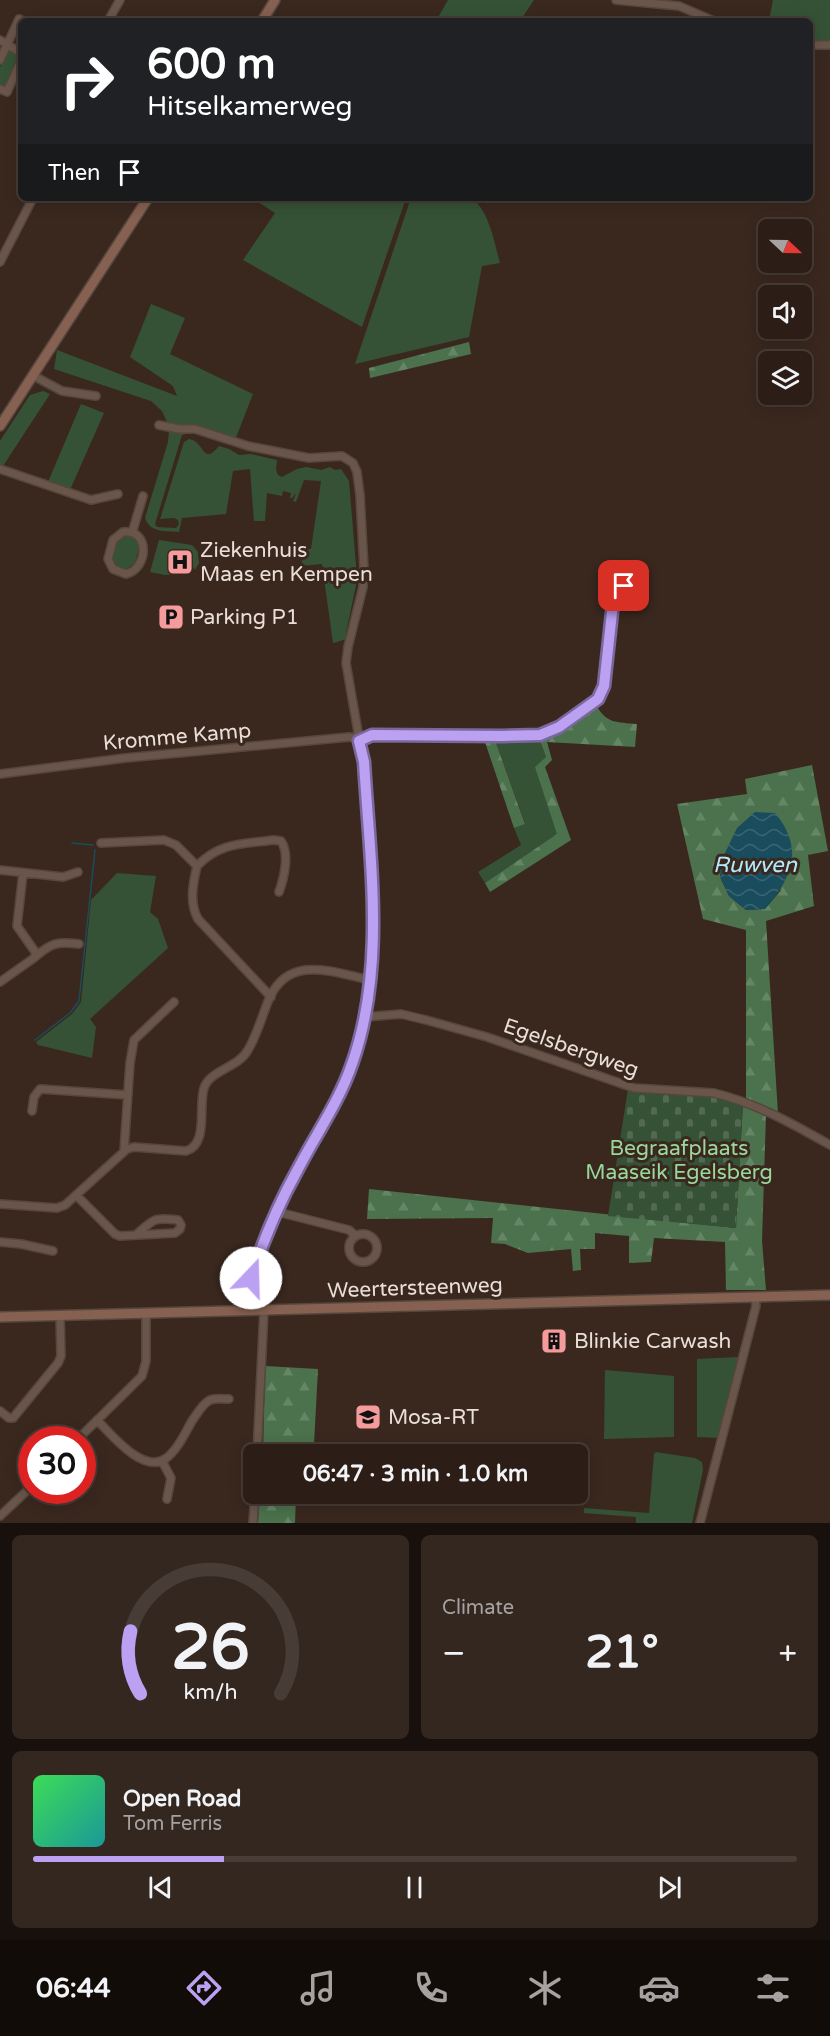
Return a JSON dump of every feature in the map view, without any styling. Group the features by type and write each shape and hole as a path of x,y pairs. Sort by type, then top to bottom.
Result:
{"main road":[{"path":"264,18 275,0"},
{"path":"0,426 146,201"},
{"name":"Weertersteenweg","path":"0,1317 830,1295"}],"street":[{"path":"110,18 120,0"},
{"path":"616,0 679,6 707,18"},
{"path":"0,60 4,42 18,21"},
{"path":"4,42 18,51"},
{"path":"813,45 830,45"},
{"path":"0,89 7,92 18,68"},
{"path":"0,262 31,201"},
{"path":"32,375 62,391 96,396"},
{"path":"159,425 195,429 248,446 309,458 342,456 353,463 357,472 360,495 363,587 346,663 358,740 364,762 374,926 373,959 365,1017 352,1065 340,1092 297,1170 278,1212 251,1278 248,1311"},
{"path":"0,469 91,500 118,494"},
{"path":"132,532 143,496"},
{"path":"132,532 141,540 143,552 133,571 120,573 110,564 108,553 117,535 132,532"},
{"name":"Kromme Kamp","path":"0,774 125,758 349,737 358,740 372,735 540,735 559,727 598,699 604,686 614,594 624,586 644,580"},
{"path":"101,843 164,840 176,845 197,866"},
{"path":"271,997 198,919 192,903 197,866 213,851 224,846 281,841 285,848 285,860 279,892"},
{"path":"0,870 63,877 78,872"},
{"path":"23,873 17,926 36,953 34,958"},
{"path":"0,982 46,947 62,941 79,944"},
{"path":"0,1204 57,1208 77,1196 124,1150 134,1147 186,1150 195,1146 200,1131 205,1084 210,1078 241,1059 248,1051 280,981 287,976 316,969 370,980"},
{"path":"124,1150 131,1048 134,1040 174,1002"},
{"name":"Egelsbergweg","path":"365,1017 401,1014 426,1020 487,1037 634,1088 723,1095 762,1109 830,1145"},
{"path":"32,1111 34,1097 40,1089 128,1095"},
{"path":"77,1196 115,1234 136,1235 175,1233 181,1225 178,1220 158,1218 152,1220 136,1235"},
{"path":"278,1212 349,1230 356,1236 369,1235 375,1241 377,1250 369,1260 356,1260 350,1253 349,1245 356,1236"},
{"path":"0,1242 53,1251"},
{"path":"700,1523 756,1306 755,1297"},
{"path":"258,1444 264,1310"},
{"path":"91,1426 143,1373 146,1361 146,1314"},
{"path":"0,1411 9,1418 13,1418 58,1363 61,1356 60,1316"},
{"path":"97,1420 134,1455 147,1461 162,1461 171,1453 205,1403 216,1399 229,1399"},
{"path":"162,1461 171,1478 167,1499"},
{"path":"0,1516 18,1499"},
{"path":"253,1523 254,1504"}],"green space":[{"path":"448,0 534,0 522,18 438,18"},
{"path":"773,0 830,0 830,45 813,46 813,18 770,18"},
{"path":"9,50 17,54 18,59 5,88 0,87 0,67"},
{"path":"257,201 405,201 362,327 243,260 275,213"},
{"path":"410,201 475,201 487,220 500,263 482,266 469,337 355,364"},
{"path":"151,304 185,318 170,354 253,394 235,440 168,424 162,411 151,401 54,369 57,350 177,396 173,386 130,357"},
{"path":"469,342 471,354 370,378 369,368"},
{"path":"43,391 50,394 3,466 0,465 0,441 30,395"},
{"path":"81,404 104,413 70,490 48,482"},
{"path":"169,431 194,431 244,447 310,460 341,457 351,462 356,473 363,566 362,586 347,639 333,643 322,564 301,566 304,549 311,549 321,481 304,480 296,502 293,501 296,493 290,498 291,493 283,491 282,496 267,493 265,521 254,521 250,469 233,471 226,514 182,518 179,532 155,529 147,523 145,518 168,442","holes":["193,432 237,447 267,454 312,461 341,460 350,466 354,472 362,564 359,590 348,634 346,633 356,585 356,565 349,481 341,469 335,470 330,467 321,470 306,467 282,477 276,470 277,460 251,454 239,455 219,446 213,452 206,454 198,444 189,439 184,442 160,519 174,518 179,524 176,528 157,527 155,524 182,435"]},
{"path":"123,535 133,535 140,544 135,563 125,570 117,567 112,560 117,542"},
{"path":"159,540 192,545 198,552 199,563 195,570 187,559 185,564 178,564 175,574 150,572"},
{"path":"596,705 608,719 637,724 635,747 547,742 552,760 545,767 571,840 490,892 485,883 557,834 535,767 546,757 539,738 550,735"},
{"path":"490,738 520,739 496,743 525,824 514,828 485,742"},
{"path":"539,738 546,757 536,767 558,834 485,883 478,872 521,845 514,828 525,823 496,743"},
{"path":"812,765 828,851 808,855 814,906 766,921 778,1114 746,1099 746,930 703,919 677,804 747,794 745,779","holes":["723,857 781,890 765,909 746,910 729,896 720,877"]},
{"path":"117,873 156,876 150,912 158,919 168,948 90,1019 96,1027 92,1058 38,1045 36,1042 72,1014 81,1002 91,900"},
{"name":"Begraafplaats Maaseik Egelsberg","path":"628,1089 642,1093 711,1095 743,1103 736,1228 608,1216"},
{"path":"743,1103 766,1114 762,1241 766,1290 726,1290 725,1242 654,1238 651,1262 629,1263 629,1236 595,1233 595,1249 580,1249 581,1270 573,1271 571,1249 528,1253 505,1244 491,1243 493,1218 367,1219 369,1189 736,1228"},
{"path":"739,1357 719,1438 697,1437 697,1359"},
{"path":"265,1366 318,1369 314,1444 298,1442 298,1444 263,1444"},
{"path":"605,1370 674,1376 674,1437 604,1439"},
{"path":"656,1452 695,1458 702,1462 703,1470 692,1523 636,1523 636,1517 584,1513 584,1508 649,1513"},
{"path":"259,1504 296,1504 295,1523 258,1523"}],"water":[{"name":"Ruwven","path":"755,812 775,813 790,838 791,862 782,885 765,909 746,910 729,896 720,877 723,857 737,828"}],"waterway":[{"path":"72,843 93,845"},
{"path":"35,1040 70,1013 79,1001 95,850"}],"place":[{"name":"Ziekenhuis Maas en Kempen","path":"180,562"},
{"name":"Parking P1","path":"171,617"},
{"name":"Blinkie Carwash","path":"554,1341"},
{"name":"Mosa-RT","path":"368,1417"}],"route":[{"path":"251,1278 297,1170 346,1079 365,1017 374,937 364,762 359,741 372,735 540,735 559,727 598,699 604,686 614,594 624,586"}]}
